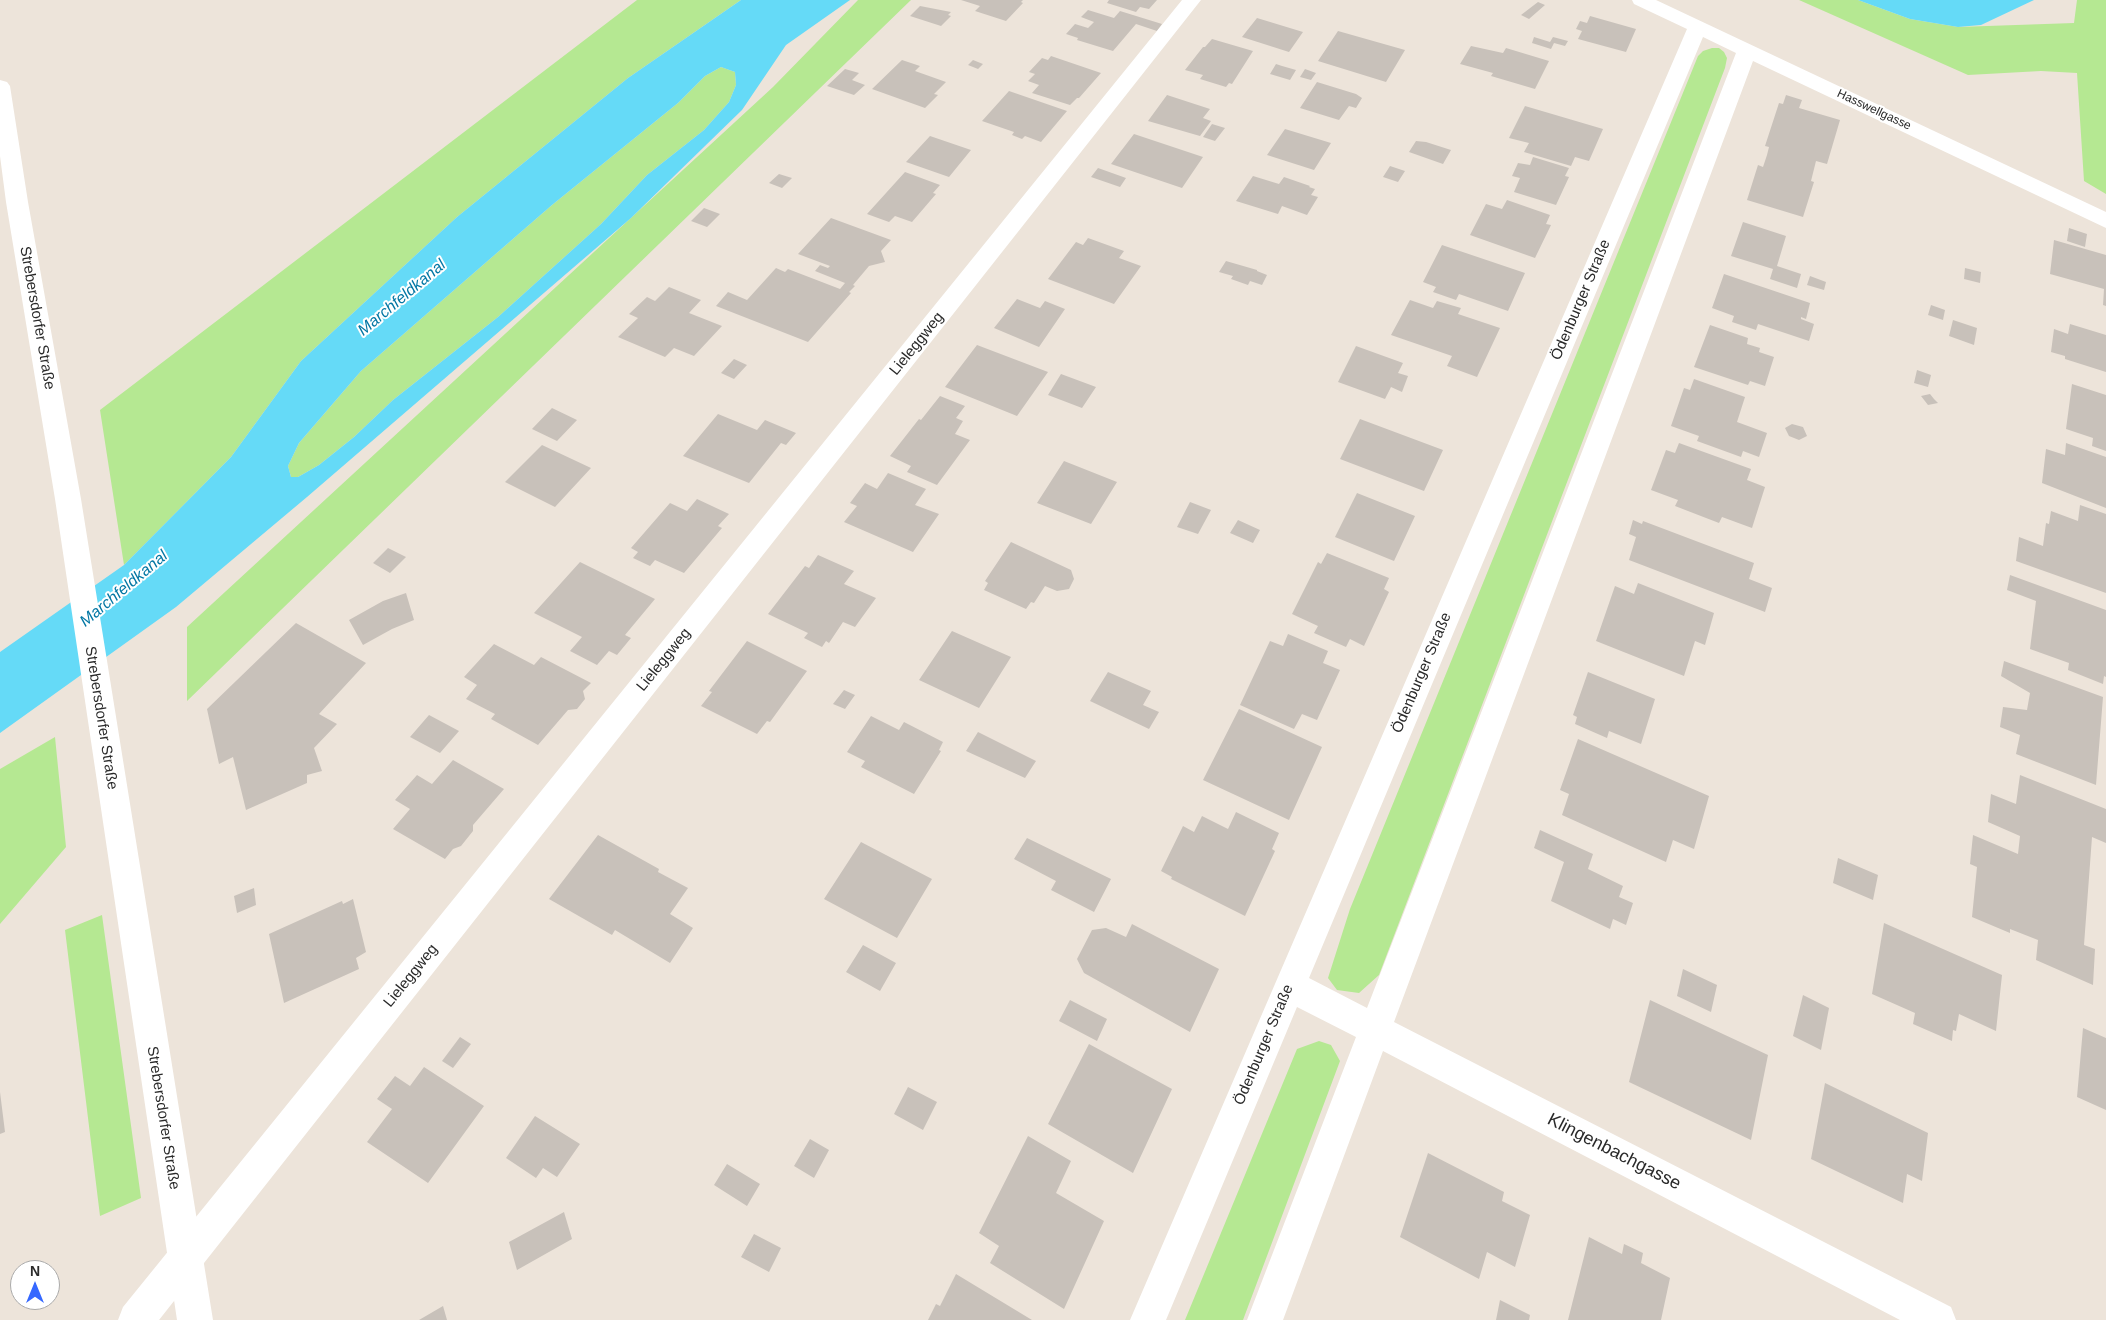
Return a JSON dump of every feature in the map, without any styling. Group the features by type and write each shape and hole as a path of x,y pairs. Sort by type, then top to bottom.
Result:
{"street":[{"name":"Lieleggweg","path":"136,1320 1192,0"},
{"name":"Hasswellgasse","path":"1641,0 2106,220"},
{"name":"Ödenburger Straße","path":"1148,1320 1698,26"},
{"path":"1265,1320 1746,50"},
{"name":"Strebersdorfer Straße","path":"0,86 17,202 68,499 195,1320"},
{"name":"Klingenbachgasse","path":"1289,985 1938,1320"}],"green space":[{"path":"637,0 741,0 628,78 457,217 301,361 231,457 124,565 100,410"},
{"path":"858,0 911,0 187,701 187,627 773,87"},
{"path":"1799,0 1858,0 1910,19 1958,27 2074,23 2077,0 2106,0 2106,194 2084,181 2077,73 2041,71 1968,75"},
{"path":"1719,48 1724,52 1727,58 1725,68 1379,975 1359,993 1337,990 1328,978 1350,909 1698,56 1703,51"},
{"path":"721,67 735,72 736,85 729,102 704,130 647,175 601,224 498,317 393,400 354,437 319,465 298,477 291,477 288,466 299,443 361,371 552,205 678,103 705,76"},
{"path":"55,737 66,847 0,924 0,769"},
{"path":"102,915 141,1198 100,1216 65,930"},
{"path":"1319,1041 1331,1045 1340,1061 1243,1320 1185,1320 1297,1049"}],"water":[{"name":"Marchfeldkanal","path":"741,0 850,0 786,45 742,110 631,218 307,497 176,607 0,733 0,652 124,565 231,457 301,361 457,217 628,78","holes":["721,67 735,72 736,85 729,102 704,130 647,175 601,224 498,317 393,400 354,437 319,465 298,477 291,477 288,466 299,443 361,371 552,205 678,103 705,76"]},
{"path":"1858,0 2034,0 1981,25 1958,27 1910,19"}],"building":[{"path":"961,0 1023,0 1021,2 1023,3 1006,21 975,11 980,6"},
{"path":"1109,0 1157,0 1149,9 1140,7 1136,12 1107,3"},
{"path":"1538,2 1545,5 1529,19 1521,15"},
{"path":"920,6 951,12 948,15 951,16 941,26 910,16"},
{"path":"1088,10 1114,18 1120,11 1162,24 1157,31 1136,24 1113,51 1077,40 1078,38 1066,34 1075,24 1088,28 1094,22 1081,17"},
{"path":"1590,16 1636,29 1626,52 1578,39 1582,31 1576,29 1580,21 1587,23"},
{"path":"1257,18 1303,32 1289,52 1242,37"},
{"path":"1338,31 1405,50 1386,82 1318,61"},
{"path":"1534,37 1550,42 1553,37 1568,41 1565,46 1554,43 1551,49 1532,43"},
{"path":"1212,39 1253,51 1232,84 1229,83 1226,87 1200,79 1203,75 1185,70 1203,47"},
{"path":"1471,46 1503,53 1506,48 1549,61 1535,89 1491,76 1493,73 1460,64"},
{"path":"1051,56 1101,73 1079,98 1070,105 1032,93 1039,85 1028,81 1035,74 1029,72 1042,58 1048,60"},
{"path":"902,60 920,66 915,71 946,82 934,94 938,95 925,108 872,89"},
{"path":"973,60 983,64 978,69 968,65"},
{"path":"1276,64 1296,70 1290,80 1270,74"},
{"path":"845,69 859,73 852,80 865,85 854,95 827,86"},
{"path":"1305,69 1316,73 1311,80 1300,77"},
{"path":"1317,82 1356,94 1362,98 1356,108 1349,106 1339,120 1300,108"},
{"path":"1009,91 1067,111 1041,142 1025,136 1022,139 1012,135 1014,132 982,121"},
{"path":"1167,95 1210,109 1203,118 1211,121 1200,136 1148,121"},
{"path":"1786,95 1802,100 1799,108 1840,120 1827,164 1816,161 1811,181 1814,182 1803,217 1747,200 1758,165 1763,167 1767,155 1769,147 1765,146 1779,103 1783,104"},
{"path":"1525,106 1603,129 1589,161 1575,157 1571,166 1524,152 1529,143 1509,138"},
{"path":"1212,124 1225,128 1215,141 1203,137"},
{"path":"1285,129 1331,143 1314,170 1267,155"},
{"path":"1134,134 1203,157 1182,188 1111,164"},
{"path":"930,136 971,150 949,177 906,162"},
{"path":"1416,141 1426,142 1451,150 1443,164 1409,152"},
{"path":"1533,157 1569,168 1565,176 1569,177 1556,205 1514,192 1520,178 1512,176 1518,163 1530,165"},
{"path":"1390,166 1405,171 1398,182 1383,177"},
{"path":"1098,168 1126,178 1120,187 1091,177"},
{"path":"905,172 940,185 933,193 936,194 912,222 895,216 889,222 867,214"},
{"path":"779,174 792,178 782,188 769,183"},
{"path":"1253,176 1279,184 1284,177 1310,186 1315,189 1311,195 1318,197 1307,215 1282,206 1278,214 1236,201"},
{"path":"1507,200 1550,215 1546,224 1551,225 1535,258 1470,235 1486,204 1502,209"},
{"path":"704,208 720,214 707,227 691,221"},
{"path":"831,218 891,240 881,251 885,262 869,266 853,285 855,286 849,292 851,293 808,342 716,306 728,292 747,300 776,268 785,272 788,269 840,289 845,283 815,271 820,265 828,268 830,266 798,254"},
{"path":"1743,222 1786,236 1777,266 1801,274 1797,288 1770,279 1773,269 1731,256"},
{"path":"2069,228 2087,234 2085,247 2067,241"},
{"path":"1088,238 1124,251 1119,258 1141,266 1114,304 1048,279 1076,242 1083,245"},
{"path":"2054,240 2106,255 2106,306 2103,305 2104,289 2050,274"},
{"path":"1442,245 1525,273 1508,311 1459,294 1456,300 1433,292 1436,287 1423,282"},
{"path":"1226,261 1257,270 1267,275 1262,285 1250,281 1248,285 1231,279 1233,276 1219,272"},
{"path":"1965,268 1981,272 1980,283 1964,279"},
{"path":"1724,274 1810,303 1806,319 1801,317 1801,319 1814,324 1809,341 1758,324 1756,330 1732,322 1734,316 1712,308"},
{"path":"1810,276 1826,282 1824,290 1807,285"},
{"path":"669,287 701,300 689,313 722,326 694,356 674,348 665,357 618,337 638,318 629,314 647,297 655,301"},
{"path":"1017,299 1040,308 1045,301 1065,309 1039,347 994,328"},
{"path":"1410,300 1433,308 1437,301 1461,308 1458,314 1500,328 1477,377 1447,366 1452,356 1391,335"},
{"path":"1931,305 1945,310 1943,320 1928,315"},
{"path":"1953,320 1977,328 1974,345 1949,336"},
{"path":"2070,324 2106,335 2106,372 2065,359 2065,356 2051,352 2054,329 2068,334"},
{"path":"1710,325 1748,338 1747,344 1760,348 1759,352 1774,357 1765,386 1750,381 1748,385 1694,367"},
{"path":"977,345 1048,372 1017,416 945,387"},
{"path":"1356,346 1403,363 1398,373 1408,376 1402,392 1391,387 1385,399 1338,382"},
{"path":"734,359 747,365 734,379 721,373"},
{"path":"1917,370 1931,375 1928,387 1914,383"},
{"path":"1061,374 1096,387 1082,408 1048,395"},
{"path":"1694,379 1745,397 1737,422 1767,433 1759,457 1743,451 1741,457 1697,441 1699,436 1671,426 1684,388 1690,390"},
{"path":"2072,384 2106,395 2106,451 2092,446 2093,438 2066,429"},
{"path":"1930,394 1938,403 1928,405 1921,396"},
{"path":"940,396 965,406 956,418 963,421 955,434 970,440 937,485 907,472 911,466 890,456"},
{"path":"552,408 577,420 557,441 532,429"},
{"path":"718,414 757,430 765,420 796,433 786,445 781,443 749,483 683,456"},
{"path":"1360,419 1443,450 1424,491 1340,459"},
{"path":"1792,424 1803,427 1807,436 1799,440 1789,436 1785,428"},
{"path":"1679,443 1751,469 1747,480 1765,487 1752,528 1722,517 1719,523 1675,506 1678,500 1651,490 1666,450 1675,453"},
{"path":"2066,443 2106,457 2106,508 2042,483 2046,449 2065,455"},
{"path":"542,445 591,468 555,507 505,482"},
{"path":"1064,461 1117,482 1091,524 1037,503"},
{"path":"888,473 926,489 915,505 939,514 913,552 844,522 857,506 850,503 865,483 877,489"},
{"path":"1357,493 1415,516 1394,561 1335,537"},
{"path":"697,499 729,514 718,526 722,528 684,573 655,560 650,566 633,558 638,552 631,548 670,503 687,511"},
{"path":"1190,502 1211,510 1198,534 1177,527"},
{"path":"2080,505 2106,514 2106,593 2016,561 2019,537 2043,546 2046,523 2049,524 2051,511 2078,521"},
{"path":"1238,520 1260,530 1253,543 1230,533"},
{"path":"1633,520 1642,524 1643,521 1754,563 1749,579 1772,588 1765,612 1629,560 1636,537 1629,534"},
{"path":"1011,542 1071,570 1074,579 1069,589 1057,591 1045,586 1034,603 1031,602 1026,609 984,590 988,583 985,581"},
{"path":"388,548 406,557 390,573 373,563"},
{"path":"1327,553 1389,578 1384,589 1389,592 1364,646 1350,639 1346,647 1314,633 1318,626 1292,614 1318,562 1321,564"},
{"path":"818,555 854,571 844,584 876,598 855,627 843,622 829,643 826,641 822,647 804,638 808,633 768,614 805,566 809,568"},
{"path":"580,562 655,599 625,635 631,638 617,655 609,651 597,665 570,651 582,637 534,613"},
{"path":"2010,575 2106,610 2106,677 2104,676 2103,684 2068,670 2069,663 2030,649 2036,601 2007,590"},
{"path":"1638,583 1714,613 1705,645 1695,641 1684,676 1596,641 1615,586 1634,594"},
{"path":"406,593 414,620 392,629 363,645 349,620 383,601"},
{"path":"296,623 366,663 319,714 337,724 314,748 322,771 307,775 307,783 246,810 233,757 219,764 207,709"},
{"path":"952,631 1011,657 979,708 919,680"},
{"path":"1288,634 1328,651 1323,663 1340,670 1317,720 1302,714 1294,729 1240,705 1270,641 1283,646"},
{"path":"747,641 807,671 770,722 767,721 757,734 701,706 712,692 709,691"},
{"path":"494,644 534,665 541,657 591,683 583,691 585,699 577,709 568,710 538,745 491,719 495,714 466,699 477,685 464,677"},
{"path":"2004,661 2103,697 2096,785 2016,754 2020,735 2000,727 2003,707 2027,710 2030,693 2001,676"},
{"path":"1108,672 1151,691 1143,705 1159,712 1149,729 1090,701"},
{"path":"1588,672 1655,699 1641,744 1609,731 1607,738 1575,724 1577,717 1573,715"},
{"path":"844,690 855,695 845,709 833,704"},
{"path":"1239,709 1322,747 1289,820 1203,780"},
{"path":"429,715 459,731 440,753 410,737"},
{"path":"871,716 899,730 904,722 943,742 939,750 941,751 914,794 861,767 865,761 847,752"},
{"path":"978,732 1036,761 1025,778 966,751"},
{"path":"1578,739 1709,796 1694,849 1673,840 1666,862 1562,815 1569,794 1560,790"},
{"path":"453,760 504,789 473,825 473,831 461,846 453,849 445,859 393,829 410,809 395,800 417,775 432,784"},
{"path":"2020,775 2106,809 2106,843 2092,837 2084,945 2095,949 2093,985 2036,960 2038,940 2010,929 2010,933 1972,917 1977,867 1970,864 1973,835 2018,854 2020,836 1988,822 1991,794 2016,804"},
{"path":"1236,812 1279,833 1272,849 1275,851 1245,916 1171,879 1172,877 1161,871 1183,826 1194,832 1202,816 1228,829"},
{"path":"1540,830 1593,854 1588,869 1623,886 1619,897 1633,903 1626,925 1613,919 1610,929 1551,901 1564,862 1534,848"},
{"path":"598,835 659,869 658,872 688,888 670,914 693,928 670,963 615,930 612,935 549,899"},
{"path":"1027,838 1111,879 1094,912 1051,890 1056,881 1014,859"},
{"path":"861,842 932,879 897,938 824,899"},
{"path":"1838,858 1878,875 1873,900 1833,883"},
{"path":"254,888 256,905 237,913 234,896"},
{"path":"353,899 366,952 356,958 359,969 284,1003 269,934 342,901 343,904"},
{"path":"1884,923 2002,975 1996,1031 1959,1014 1956,1031 1953,1030 1952,1041 1913,1024 1915,1013 1872,994"},
{"path":"1132,924 1219,969 1190,1032 1084,973 1077,959 1092,930 1106,928 1126,937"},
{"path":"863,945 896,963 880,991 846,972"},
{"path":"1683,969 1717,985 1711,1012 1677,996"},
{"path":"1803,995 1829,1008 1821,1050 1793,1036"},
{"path":"1070,1000 1107,1019 1097,1041 1059,1021"},
{"path":"1650,1000 1768,1055 1751,1140 1629,1082"},
{"path":"2083,1028 2106,1038 2106,1110 2077,1097"},
{"path":"460,1037 471,1044 453,1068 442,1061"},
{"path":"1089,1044 1172,1089 1133,1173 1048,1124"},
{"path":"424,1067 484,1106 428,1183 367,1142 392,1109 377,1099 395,1076 410,1086"},
{"path":"1825,1083 1928,1133 1922,1181 1907,1174 1903,1203 1811,1159"},
{"path":"908,1087 937,1102 923,1130 894,1114"},
{"path":"0,1092 5,1132 0,1134"},
{"path":"535,1116 580,1144 557,1177 543,1168 536,1178 506,1158"},
{"path":"1028,1136 1071,1161 1056,1193 1104,1221 1064,1309 990,1263 999,1246 979,1233"},
{"path":"810,1139 829,1150 814,1178 794,1166"},
{"path":"1428,1153 1504,1192 1502,1201 1530,1215 1515,1267 1487,1252 1479,1279 1400,1237"},
{"path":"727,1164 760,1184 747,1206 714,1185"},
{"path":"564,1212 572,1239 517,1270 509,1242"},
{"path":"754,1234 781,1248 769,1272 741,1257"},
{"path":"1589,1237 1622,1254 1624,1244 1643,1253 1641,1263 1670,1278 1661,1320 1568,1320"},
{"path":"956,1274 1032,1320 928,1320 936,1304 940,1306"},
{"path":"1500,1300 1530,1315 1529,1320 1496,1320"},
{"path":"443,1306 447,1320 419,1320"}]}
